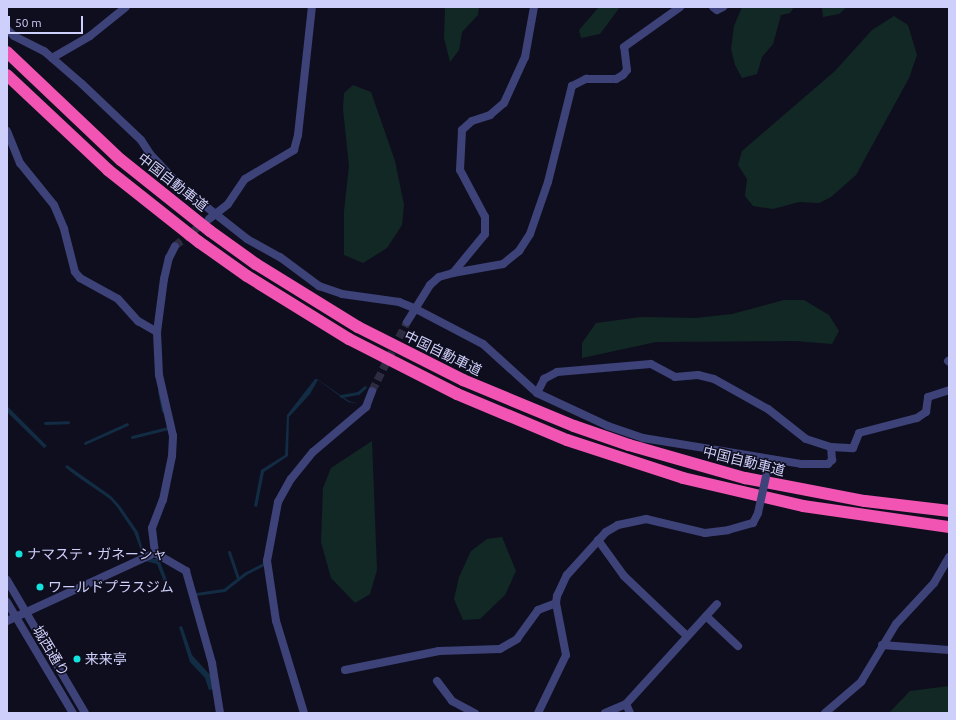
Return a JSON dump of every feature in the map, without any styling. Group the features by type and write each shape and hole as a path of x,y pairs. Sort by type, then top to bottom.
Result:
{"highway":[{"name":"中国自動車道","path":"7,52 121,160 210,232 256,264 358,327 456,376 574,426 688,463 806,491 949,511"},
{"path":"7,75 102,165 199,242 247,276 330,328 450,391 567,440 683,478 803,506 949,527"}],"street":[{"path":"52,58 90,36 126,7"},
{"path":"209,219 228,204 245,179 294,150 298,134 312,7"},
{"path":"453,273 480,243 486,226 478,202 460,170 462,130 472,121 490,116 504,103 525,57 534,7"},
{"path":"407,322 414,308 430,285 439,277 503,264 519,251 530,234 548,182 572,86 586,79 616,79 623,75 627,70 624,47 680,7"},
{"path":"713,7 717,10 723,7"},
{"path":"7,29 14,36 52,58 141,140 150,154 180,186 247,239 280,257 319,286 342,294 399,302 414,308 483,344 537,393 608,426 643,438 730,451 768,464 828,464 832,460 831,447"},
{"path":"7,131 20,163 54,205 64,229 75,272 80,278 118,299 138,320 157,332"},
{"path":"155,553 152,528 164,500 173,436 159,375 157,332 164,279 169,258 175,246"},
{"path":"537,393 544,379 558,372 651,364 675,377 698,375 714,379 768,409 806,439 831,447 853,448 859,433 917,418 926,412 928,397 949,390"},
{"path":"304,713 276,620 267,561 278,502 291,479 313,452 366,407 372,391"},
{"path":"538,713 566,656 556,602 567,575 598,540 618,525 630,521 652,519 705,533 753,523 758,513 768,464"},
{"path":"598,540 624,576 687,636"},
{"path":"7,621 155,553"},
{"path":"155,553 186,571 212,663 220,713"},
{"path":"825,713 861,682 896,624 934,583 949,558"},
{"name":"城西通り","path":"7,580 85,713"},
{"name":"城西通り","path":"7,602 73,713"},
{"path":"345,670 439,651 500,649 517,639 538,610 556,602"},
{"path":"605,713 626,704 717,604"},
{"path":"706,616 738,646"},
{"path":"882,645 949,650"},
{"path":"437,681 452,701 475,713"},
{"path":"626,704 630,713"}],"green space":[{"path":"445,7 479,7 478,15 462,32 459,50 450,62 444,38"},
{"path":"599,7 620,7 600,34 581,38 579,30"},
{"path":"742,7 794,7 790,13 781,15 773,44 762,57 757,74 742,78 735,65 731,49 734,26"},
{"path":"822,7 847,7 839,14 823,17"},
{"path":"894,16 908,25 917,55 909,78 856,175 831,197 819,203 799,202 773,209 753,206 745,196 747,179 738,165 742,151 835,71 872,30"},
{"path":"353,85 371,92 395,161 404,205 402,225 387,248 363,263 344,255 344,211 349,166 343,109 344,93"},
{"path":"784,300 804,300 829,315 839,331 832,344 796,341 656,342 582,358 582,343 596,323 641,317 696,318 732,314"},
{"path":"372,441 377,570 370,594 355,603 331,578 321,542 323,488 331,468"},
{"path":"502,537 516,571 505,595 480,619 463,620 454,599 459,577 471,551 487,539"},
{"path":"949,686 949,713 889,713 910,691"}],"water":[{"path":"315,379 317,379 349,401 359,404 348,402 318,380 310,394 289,417 288,456 264,472 257,507 254,506 261,470 285,455 287,415"},
{"path":"7,406 47,446 44,448 7,412"},
{"path":"67,465 111,496 120,506 138,532 144,554 152,559 159,559 171,591 168,592 157,564 145,561 134,532 117,507 110,499 65,467"},
{"path":"182,626 192,655 211,676 214,689 209,690 205,678 190,662 179,627"}],"waterway":[{"path":"341,396 358,393 365,387"},
{"path":"159,391 163,411"},
{"path":"45,423 68,422"},
{"path":"85,443 127,424"},
{"path":"132,437 168,428"},
{"path":"229,552 238,578"},
{"path":"196,594 224,590 246,573 264,564"}],"tunnel":[{"path":"175,246 205,222"},
{"path":"372,391 407,322"}],"place":[{"name":"ナマステ・ガネーシャ","path":"19,554"},
{"name":"ワールドプラスジム","path":"40,587"},
{"name":"来来亭","path":"77,659"}]}
